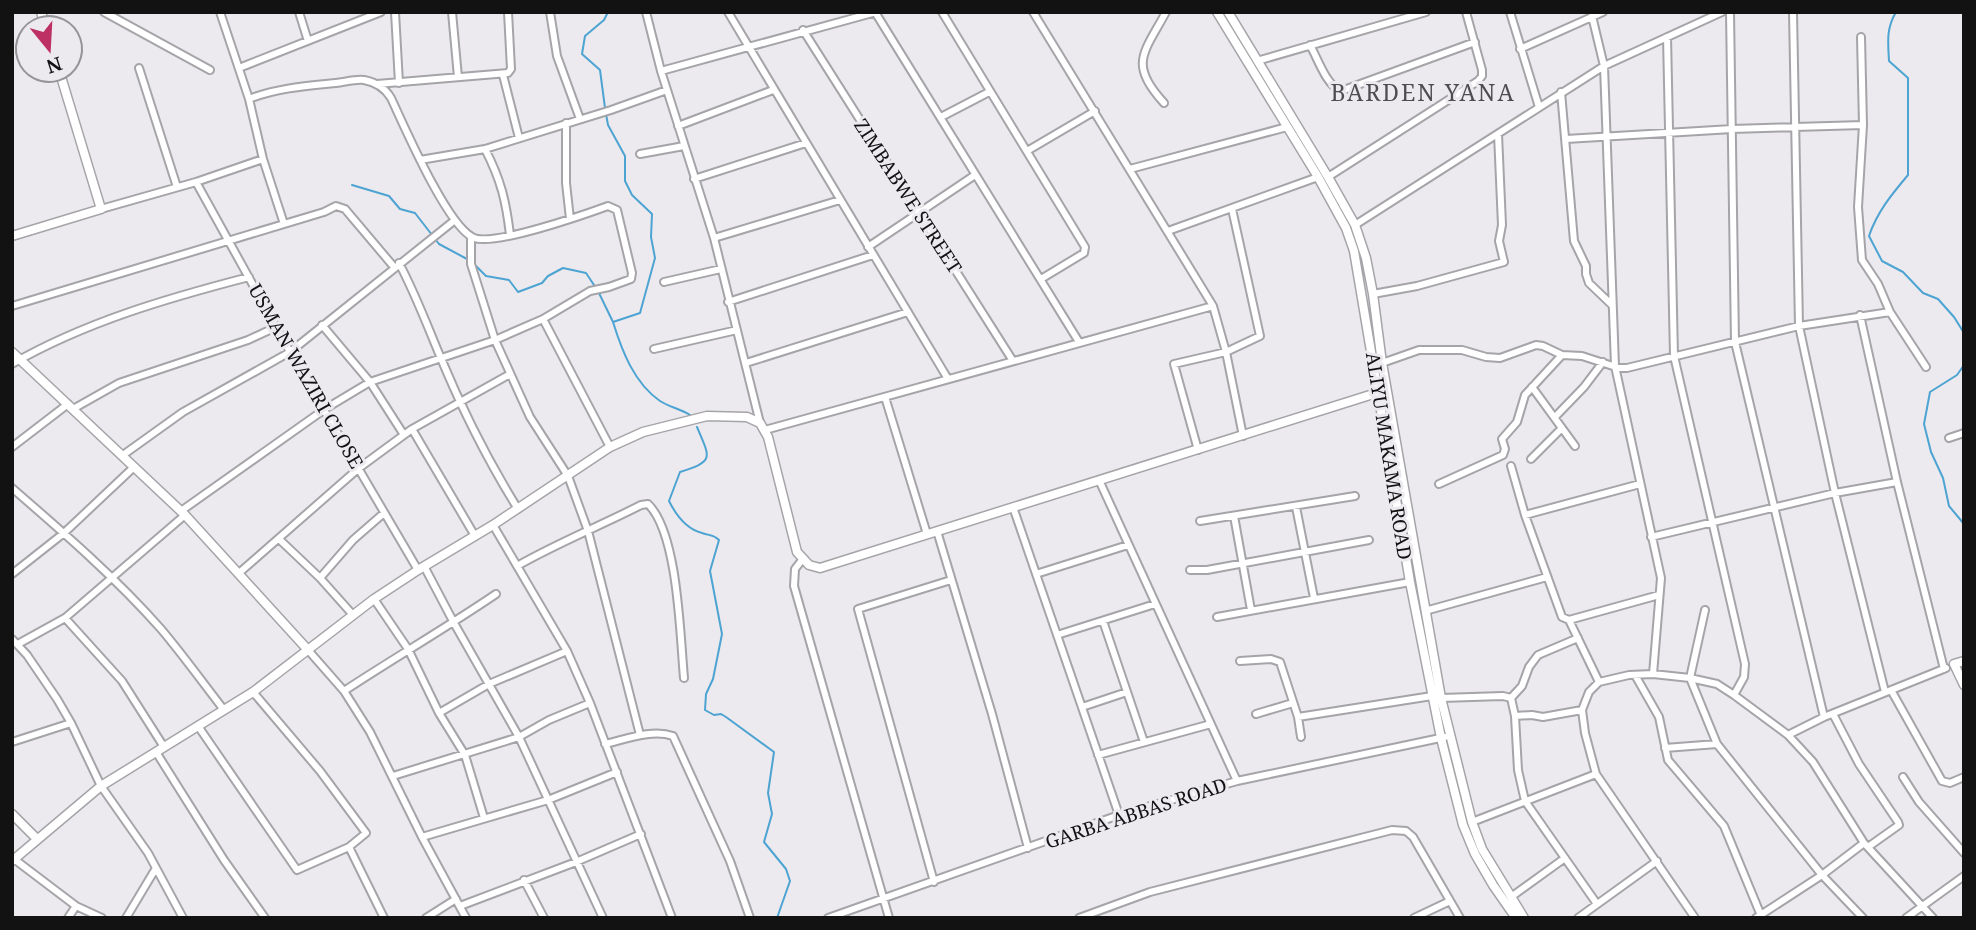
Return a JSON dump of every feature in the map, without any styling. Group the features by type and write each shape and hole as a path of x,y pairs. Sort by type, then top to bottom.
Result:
{"street":[{"path":"104,12 210,69"},
{"path":"220,12 249,99 263,159 284,224"},
{"path":"299,12 309,41"},
{"path":"239,68 370,14 382,12"},
{"path":"395,12 396,83"},
{"path":"452,12 458,77"},
{"path":"249,99 270,91 293,87 363,80 377,84 503,75 511,69 508,12"},
{"path":"550,12 557,55 580,119"},
{"path":"646,12 713,238 797,552 809,565 820,568 1382,392"},
{"path":"728,12 948,379"},
{"path":"662,71 876,12 1079,342"},
{"path":"942,12 1086,251 1041,279"},
{"path":"1034,12 1213,306 1226,352 1243,436"},
{"path":"1164,103 1150,88 1142,71 1142,63 1166,12"},
{"name":"ALIYU MAKAMA ROAD","path":"1217,12 1318,177 1346,228 1354,251 1450,736 1472,822 1482,849 1524,918"},
{"name":"ALIYU MAKAMA ROAD","path":"1228,12 1355,225 1366,258 1382,363 1382,392 1410,582 1441,738 1463,825 1493,885 1516,918"},
{"path":"1257,61 1426,12"},
{"path":"1328,177 1478,81 1482,70 1466,12"},
{"path":"1510,12 1539,107"},
{"path":"1520,49 1603,12"},
{"path":"1701,22 1703,12"},
{"path":"1355,225 1604,66 1722,12"},
{"path":"1730,12 1735,342 1824,717"},
{"path":"1793,12 1799,326 1835,493 1888,691 1942,781 1950,783 1964,777"},
{"path":"1592,16 1604,66 1615,366 1661,578 1653,674"},
{"name":"ZIMBABWE STREET","path":"803,30 1013,361"},
{"path":"1667,37 1674,356 1745,664 1744,677 1734,695"},
{"path":"1861,37 1864,125 1858,207 1863,260 1878,284 1890,312 1926,367"},
{"path":"1310,45 1331,83 1336,90 1341,91 1475,43"},
{"path":"139,68 177,187"},
{"path":"503,75 519,138"},
{"path":"386,91 396,83"},
{"path":"63,84 101,209"},
{"path":"183,918 148,853 100,786 71,723 15,642 65,618 183,513 325,410 370,382 495,340 542,319 590,291 610,288 631,279 632,273 617,210 614,207 608,206 491,240 471,237 455,220 420,160 386,91 377,84"},
{"path":"420,160 468,154 667,90"},
{"path":"678,126 774,90"},
{"path":"941,117 989,92"},
{"path":"1561,92 1574,241 1587,266 1589,283 1612,305"},
{"path":"1027,151 1095,111"},
{"path":"566,123 566,183 570,219"},
{"path":"1566,139 1732,129 1864,125"},
{"path":"1130,169 1287,127"},
{"path":"1373,294 1418,286 1504,262 1499,242 1502,225 1498,134"},
{"path":"694,179 806,144"},
{"path":"640,154 684,146"},
{"path":"485,149 498,174 506,199 510,235"},
{"path":"12,236 196,182 263,159"},
{"path":"868,247 975,175"},
{"path":"1168,231 1318,177"},
{"name":"USMAN WAZIRI CLOSE","path":"196,182 289,352 384,513 421,568 519,737 603,918"},
{"path":"713,238 840,200"},
{"path":"12,306 340,206 396,265 411,286 487,456 517,509"},
{"path":"1198,450 1174,364 1226,352 1260,336 1232,209"},
{"path":"123,455 183,412 289,352 455,220"},
{"path":"471,237 471,260 495,340 530,417 568,476 589,531 640,736"},
{"path":"728,302 873,255"},
{"path":"664,282 721,269"},
{"path":"16,362 66,337 162,300 249,277"},
{"path":"102,918 76,906 13,860 100,786 253,692 374,599 493,525 610,447 643,432 706,416 747,417 763,427 886,397 1213,306"},
{"path":"746,363 908,312"},
{"path":"1382,363 1419,350 1462,350 1500,358 1535,345 1562,355 1583,356 1627,368 1799,326 1890,312"},
{"path":"1860,316 1897,482 1944,669"},
{"path":"542,319 610,447"},
{"path":"322,325 370,382 404,435"},
{"path":"12,447 71,407 119,383 248,340 276,327"},
{"path":"654,349 737,330"},
{"path":"12,352 16,362 71,407 183,513 344,691 370,732 422,838 466,918"},
{"path":"1438,484 1503,455 1505,449 1502,439 1517,422 1525,395 1562,355"},
{"path":"1555,417 1584,387 1603,362"},
{"path":"239,573 359,468 412,429 510,374"},
{"path":"1532,387 1575,446"},
{"path":"886,397 928,534"},
{"path":"1531,459 1562,428"},
{"path":"412,429 475,536"},
{"path":"1949,438 1964,433"},
{"path":"1511,466 1525,515 1562,617 1569,620 1659,596"},
{"path":"12,574 64,533 134,467"},
{"path":"1099,480 1237,781"},
{"path":"1651,537 1835,493 1897,482"},
{"path":"1525,515 1640,484"},
{"path":"12,488 112,578 161,630 224,710"},
{"path":"1199,521 1355,496"},
{"path":"517,566 552,545 648,504 662,524 676,587 684,678"},
{"path":"1013,507 1119,815"},
{"path":"1296,507 1314,598"},
{"path":"320,578 353,540 384,513"},
{"path":"1234,516 1251,610"},
{"path":"493,525 567,651 617,772 672,918"},
{"path":"937,531 992,714 1028,848"},
{"path":"279,539 320,578 353,615"},
{"path":"1189,570 1243,564 1369,540"},
{"path":"1035,574 1128,545"},
{"path":"802,560 794,569 794,586 889,918"},
{"path":"1425,611 1546,577"},
{"path":"933,882 858,609 951,580"},
{"path":"1217,617 1410,582"},
{"path":"344,691 408,649 454,624 496,594"},
{"path":"374,599 408,649 439,713 465,755 484,818"},
{"path":"1057,635 1155,604"},
{"path":"1705,610 1690,678 1717,744 1822,875 1863,918"},
{"path":"65,618 122,681 224,860 265,918"},
{"path":"1569,620 1599,682"},
{"path":"1103,621 1143,743"},
{"path":"1511,698 1522,686 1529,667 1538,655 1578,638"},
{"path":"439,713 489,684 567,651"},
{"path":"1240,662 1277,660 1298,717 1301,737"},
{"path":"1788,735 1824,717 1964,661"},
{"path":"1954,664 1964,685"},
{"path":"1695,918 1596,774 1582,710 1589,692 1599,682 1653,674 1717,684 1734,695 1788,735 1813,762 1866,845 1933,918"},
{"path":"1636,675 1658,718 1668,760 1724,826 1759,917 1899,825 1859,764 1833,714"},
{"path":"198,726 297,870 349,847 366,833 320,771 253,692"},
{"path":"1082,707 1127,692"},
{"path":"1298,717 1432,696"},
{"path":"1441,698 1511,698"},
{"path":"1511,698 1515,716 1518,769 1525,801 1597,904"},
{"path":"1256,714 1293,702"},
{"path":"393,776 519,737 550,720 590,704"},
{"path":"1515,716 1543,717 1582,710"},
{"path":"12,742 71,723"},
{"path":"1098,755 1211,724"},
{"path":"605,744 664,733 673,736 730,861 750,918"},
{"name":"GARBA ABBAS ROAD","path":"828,918 1119,815 1237,781 1450,736"},
{"path":"1665,748 1717,744"},
{"path":"422,838 548,800 617,772"},
{"path":"1472,822 1596,774"},
{"path":"1903,777 1919,802 1964,853"},
{"path":"13,818 37,839"},
{"path":"1079,918 1150,892 1392,830 1406,831 1413,837 1460,918"},
{"path":"426,918 458,902 576,862 641,834"},
{"path":"349,847 384,918"},
{"path":"1511,897 1565,858"},
{"path":"1577,918 1657,861"},
{"path":"126,918 156,868"},
{"path":"1906,918 1964,876"},
{"path":"524,880 544,918"},
{"path":"1413,918 1450,901"},
{"path":"68,918 76,906"}],"waterway":[{"path":"605,108 600,70 582,54 585,36 604,20 608,12"},
{"path":"1896,12 1889,30 1889,61 1908,78 1908,175 1881,211 1869,236 1882,261 1903,272 1923,293 1938,299 1964,333"},
{"path":"606,114 608,125 625,156 625,181 632,195 652,214 651,237 655,258 640,313 613,322 625,355 643,385 660,401 690,415"},
{"path":"352,185 389,196 400,209 415,213 439,244 467,259"},
{"path":"472,262 486,276 509,280 518,292 542,283 548,276 563,268 586,273 613,322"},
{"path":"1964,365 1957,375 1930,392 1924,424 1931,452 1943,478 1949,506 1964,524"},
{"path":"697,427 707,452 706,457 699,465 680,472 669,501 686,525 719,540 710,571 722,634 713,679 706,694 705,710 726,717 774,752 768,793 772,814 764,842 786,869 790,881 777,918"}],"district":[{"name":"BARDEN YANA","path":"1423,93"}]}
